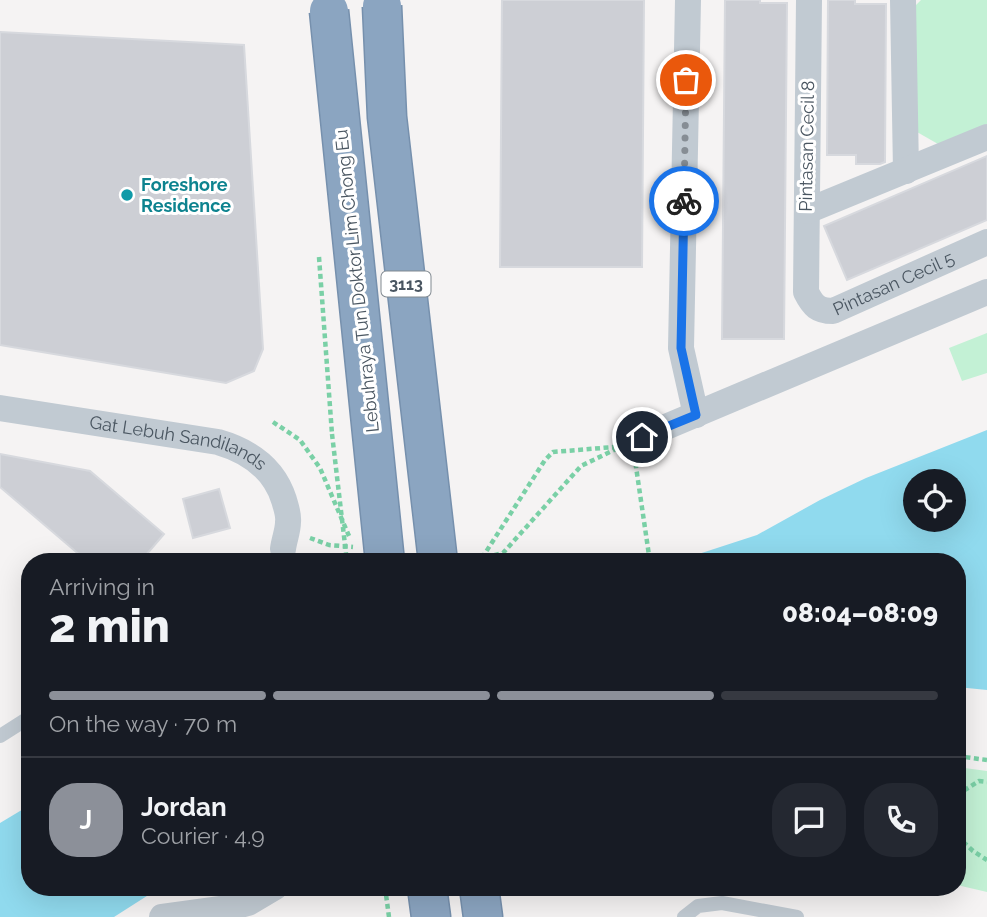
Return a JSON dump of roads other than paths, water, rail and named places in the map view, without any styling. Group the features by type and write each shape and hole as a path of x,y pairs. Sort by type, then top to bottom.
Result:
{"highway":[{"name":"3113","path":"382,3 387,117 437,553"},
{"name":"Lebuhraya Tun Doktor Lim Chong Eu","path":"329,6 369,553"},
{"path":"428,896 431,917"},
{"path":"480,896 482,917"}],"street":[{"path":"688,0 681,348 696,415"},
{"name":"Pintasan Cecil 8","path":"806,292 809,0"},
{"path":"903,0 906,170"},
{"path":"807,211 987,136"},
{"name":"Pintasan Cecil 5","path":"806,292 812,304 821,311 833,312 987,242"},
{"path":"642,437 987,292"},
{"name":"Gat Lebuh Sandilands","path":"0,408 238,447 258,460 271,473 280,488 289,520 281,546"},
{"path":"162,917 230,913 260,896"}],"lane":[{"path":"0,736 21,723"},
{"path":"684,917 698,906 722,903 797,917"}],"water":[{"path":"987,430 987,690 966,688 966,553 702,553 757,535 866,478"},
{"path":"21,810 21,896 147,896 114,917 0,917 0,823"}],"place":[{"name":"Foreshore Residence","path":"127,195"}]}
